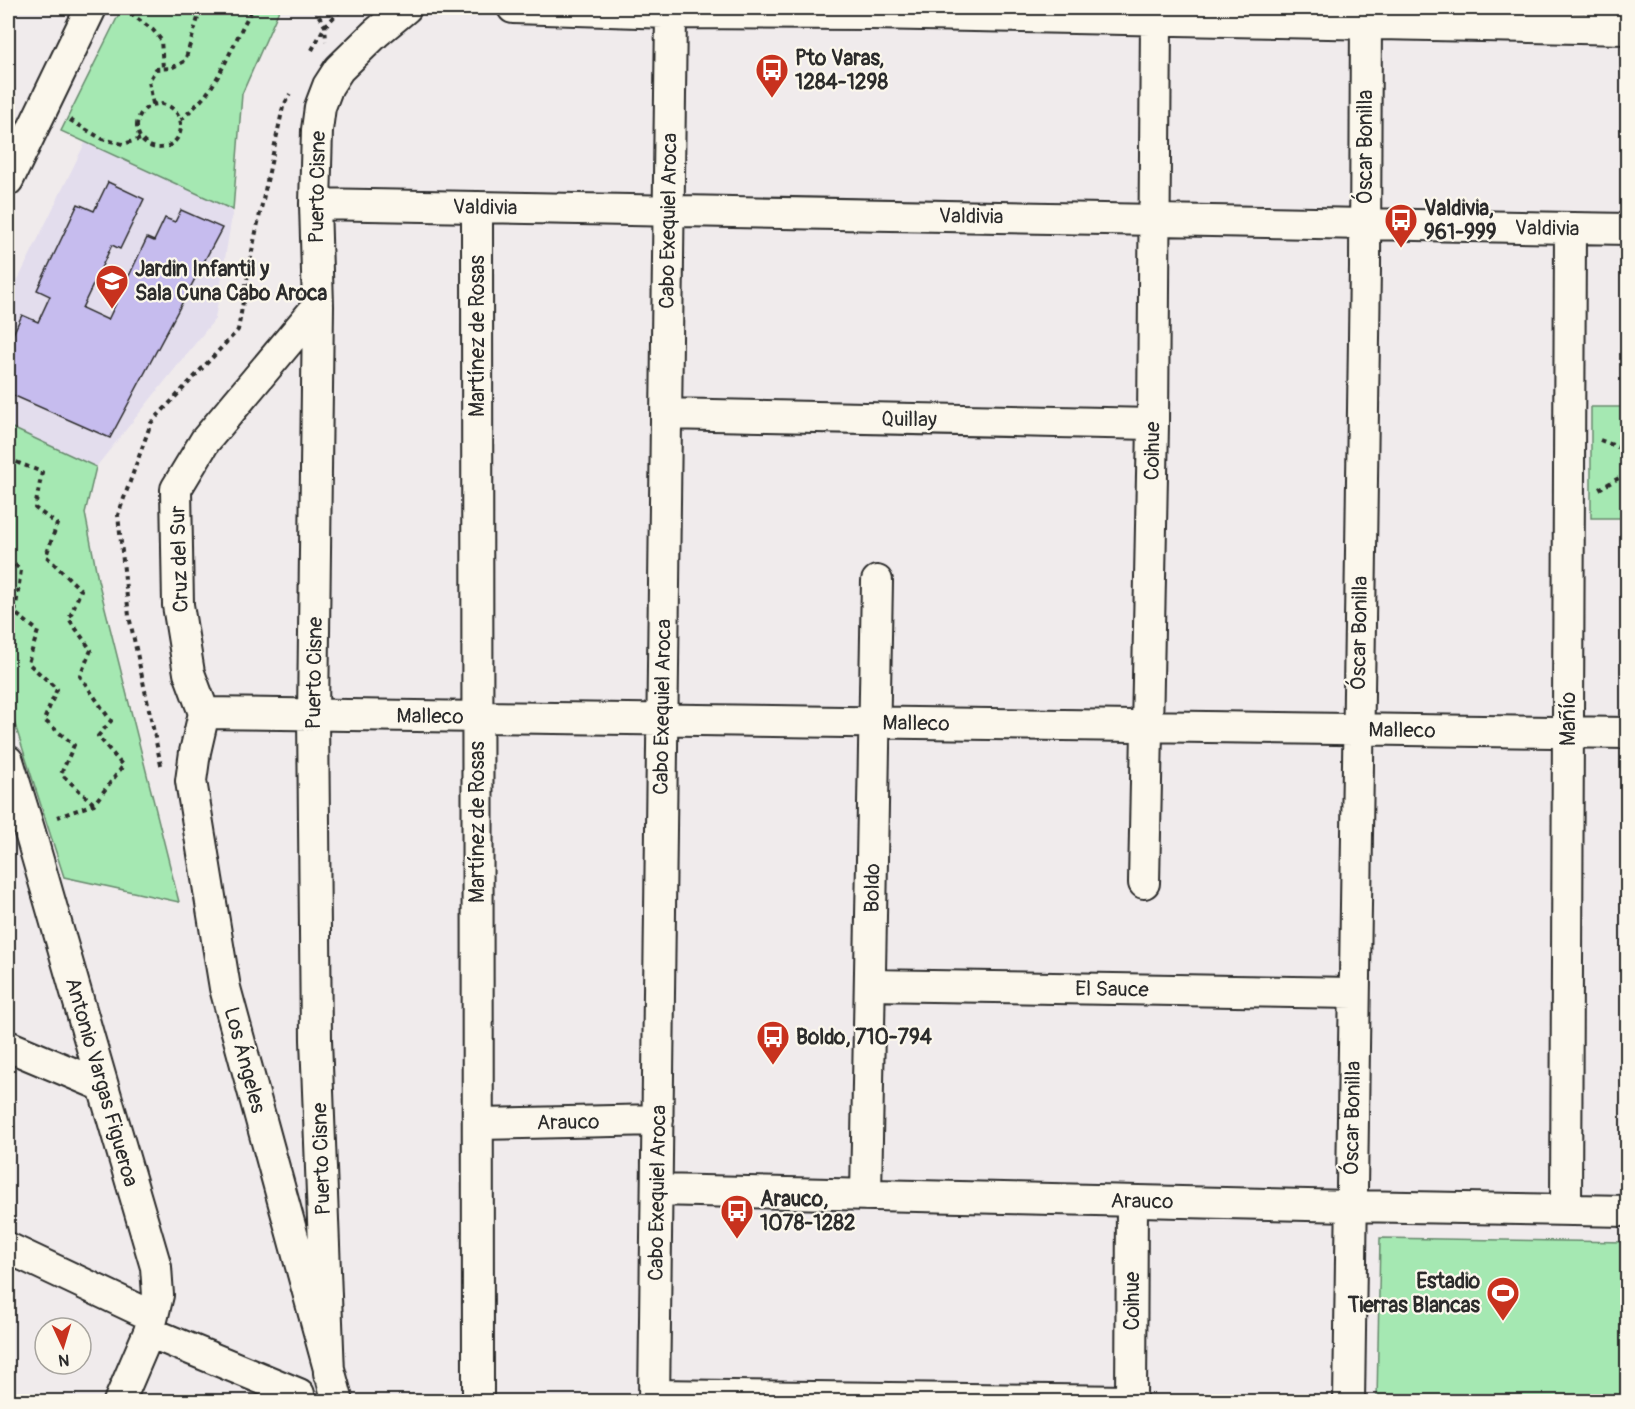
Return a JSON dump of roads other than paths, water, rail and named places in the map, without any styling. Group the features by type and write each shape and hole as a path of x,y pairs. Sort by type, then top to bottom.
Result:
{"street":[{"path":"8,180 16,140 44,105 92,8"},
{"name":"Puerto Cisne","path":"329,1373 316,1040 313,715 318,306 315,204 317,130 320,107 328,86 339,69 406,8"},
{"path":"513,8 671,13 871,11 1156,20 1366,16 1628,29"},
{"name":"Cabo Exequiel Aroca","path":"654,1398 671,13"},
{"name":"Óscar Bonilla","path":"1349,1401 1366,16"},
{"name":"Coihue","path":"1144,883 1153,424 1156,20"},
{"name":"Valdivia","path":"315,204 1628,229"},
{"name":"Martínez de Rosas","path":"477,207 478,1401"},
{"name":"Mañío","path":"1566,1210 1570,228"},
{"name":"Cruz del Sur","path":"204,713 189,673 178,604 176,489 205,441 318,306"},
{"name":"Quillay","path":"666,414 1153,424"},
{"name":"Boldo","path":"866,1195 877,581"},
{"name":"Malleco","path":"204,713 1628,733"},
{"name":"Los Ángeles","path":"204,713 190,781 225,988 338,1401"},
{"name":"Antonio Vargas Figueroa","path":"8,761 18,824 103,1086 156,1267 158,1295 150,1324 119,1401"},
{"name":"El Sauce","path":"870,985 1354,993"},
{"path":"8,1046 103,1086"},
{"name":"Arauco","path":"478,1124 658,1120"},
{"name":"Arauco","path":"657,1190 1628,1211"},
{"name":"Coihue","path":"1131,1401 1132,1201"},
{"path":"8,1248 150,1324 298,1394"},
{"path":"654,1398 1131,1401"}],"place":[{"name":"Pto Varas, 1284-1298","path":"772,99"},
{"name":"Valdivia, 961-999","path":"1401,249"},
{"name":"Jardin Infantil y Sala Cuna Cabo Aroca","path":"112,310"},
{"name":"Boldo, 710-794","path":"773,1066"},
{"name":"Arauco, 1078-1282","path":"737,1240"},
{"name":"Estadio Tierras Blancas","path":"1503,1322"}]}
